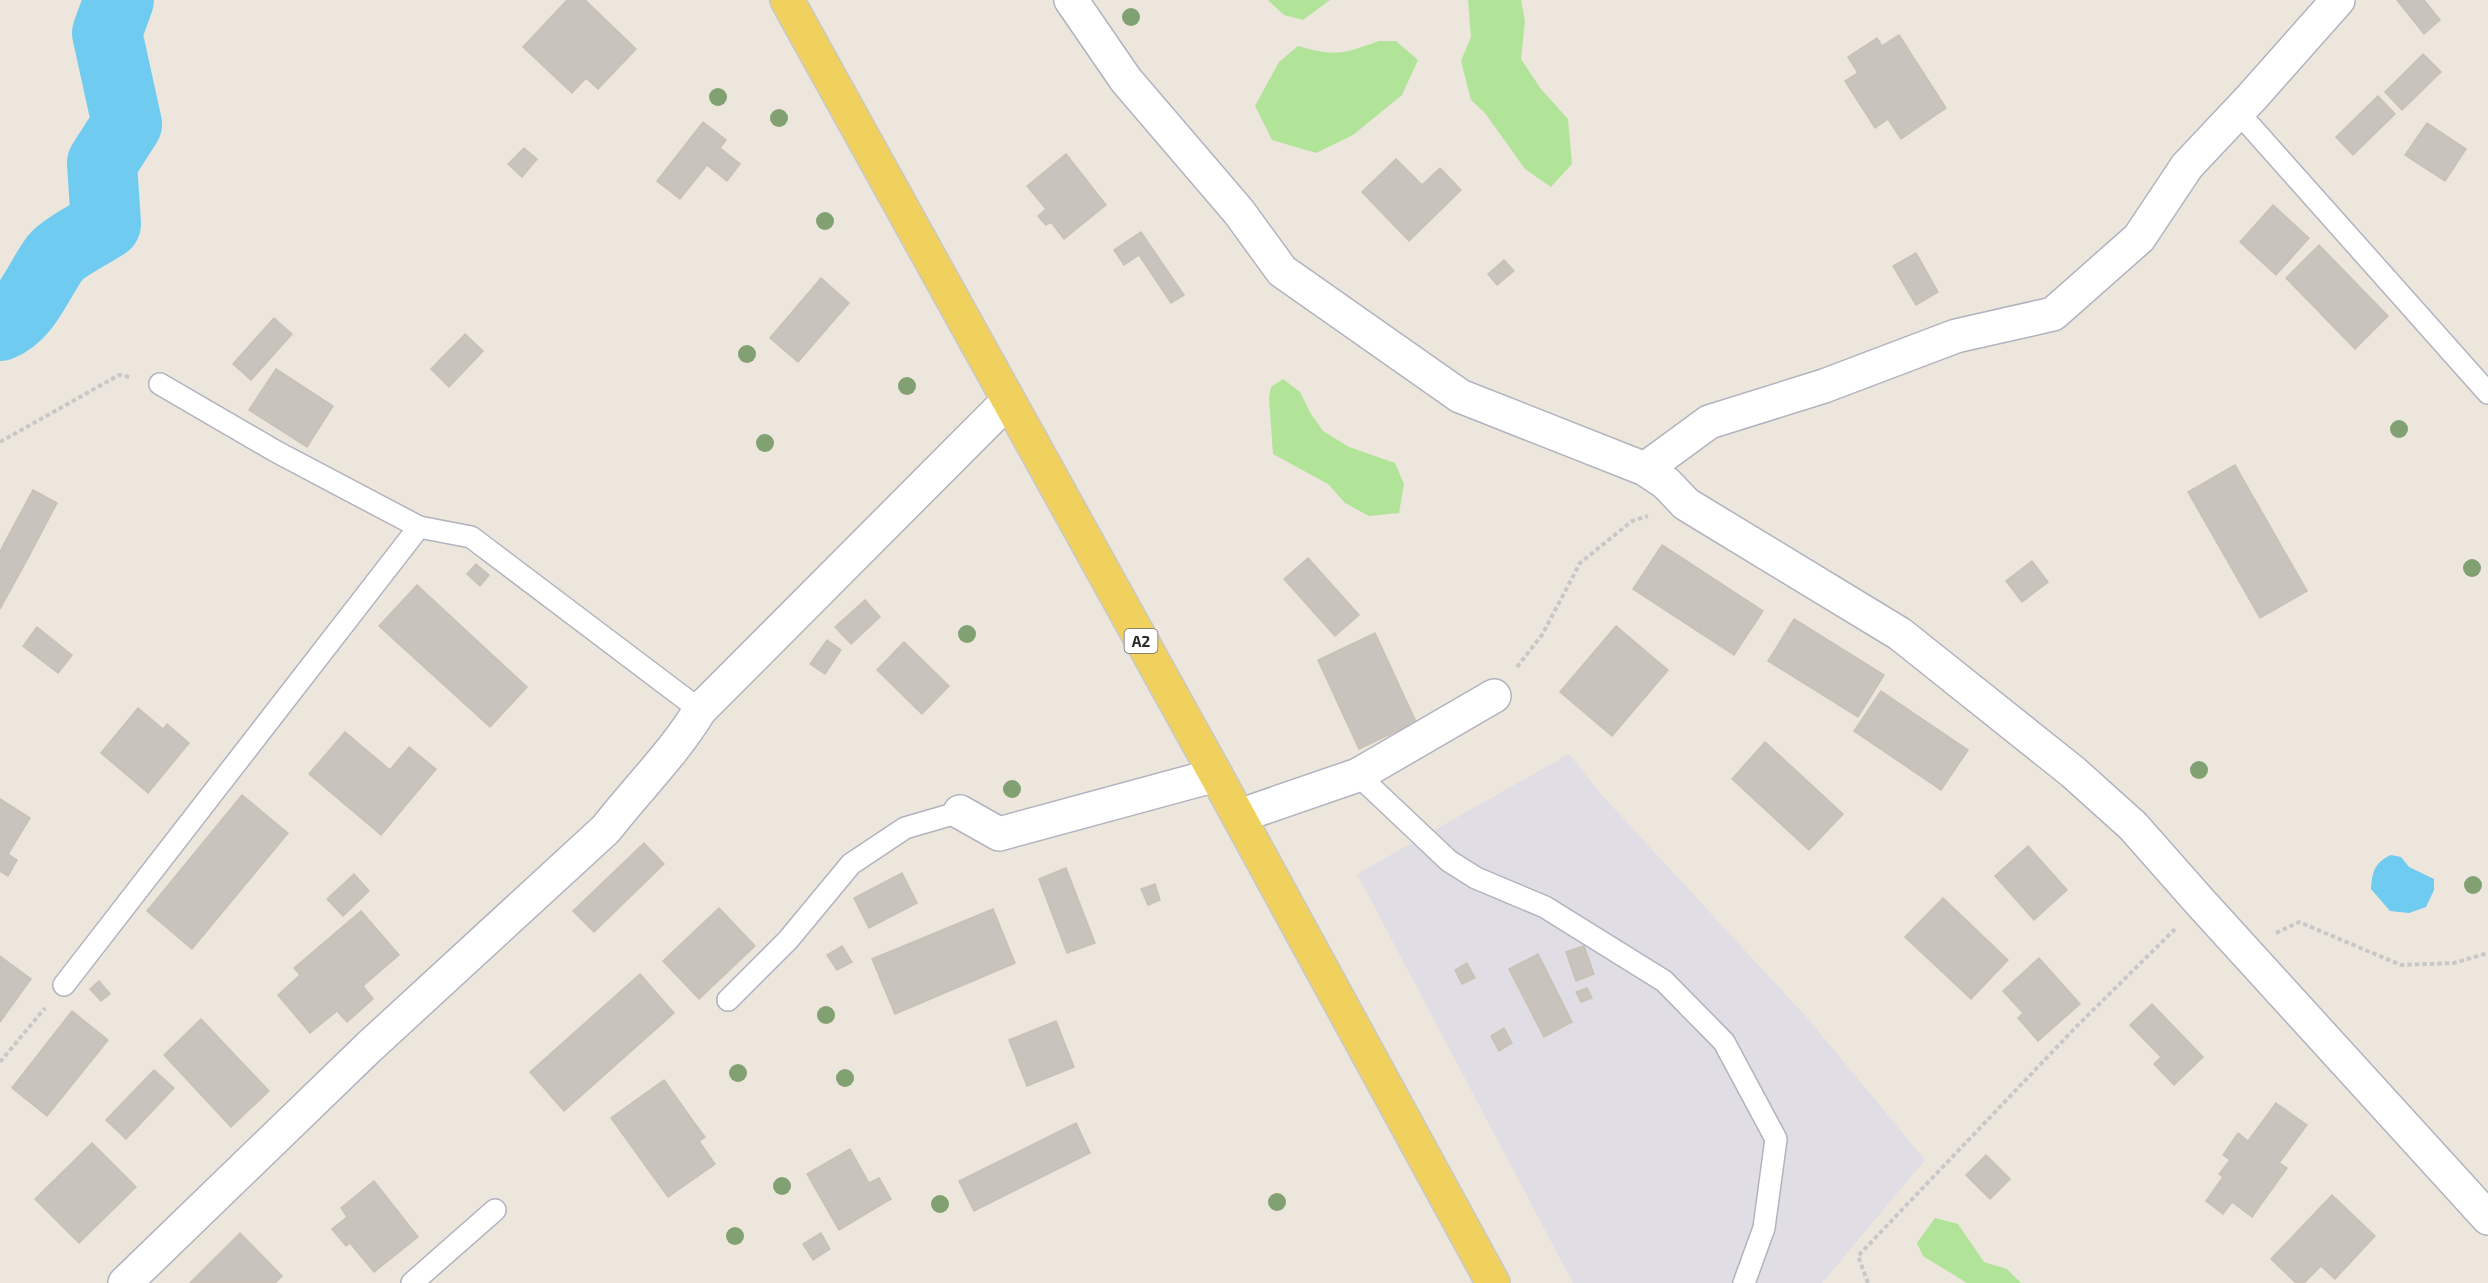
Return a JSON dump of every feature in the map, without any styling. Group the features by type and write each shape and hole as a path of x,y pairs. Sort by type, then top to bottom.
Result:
{"main road":[{"name":"A2","path":"787,0 1239,816 1493,1283"}],"street":[{"path":"1071,0 1126,80 1239,212 1282,271 1460,396 1646,469 1666,483 1686,504 1900,634 2073,772 2133,826 2488,1217"},
{"path":"1646,469 1709,422 1824,387 1956,336 2053,314 2139,238 2187,166 2338,0"},
{"path":"125,1283 369,1047 606,829 634,792 685,734 700,710 1008,401"},
{"path":"1239,816 1358,775 1494,696"},
{"path":"960,812 999,834 1216,775"}],"lane":[{"path":"2238,112 2488,393"},
{"path":"160,384 277,452 419,527 471,537 700,710"},
{"path":"64,985 419,527"},
{"path":"1358,775 1449,861 1476,878 1545,907 1664,981 1724,1042 1776,1139 1764,1228 1744,1283"},
{"path":"728,1000 788,940 851,864 905,828 960,812"},
{"path":"412,1283 495,1210"}],"path":[{"path":"0,442 119,375 160,384"},
{"path":"1494,696 1542,635 1580,563 1632,521 1686,504"},
{"path":"1868,1283 1858,1256 2076,1027 2201,903"},
{"path":"2242,948 2299,922 2401,965 2454,963 2488,953"},
{"path":"0,1062 64,985"}],"shaded area":[{"path":"1569,754 1600,793 1809,1020 1925,1160 1822,1283 1573,1283 1357,874"}],"green space":[{"path":"1268,0 1330,0 1303,20 1284,15"},
{"path":"1468,0 1521,0 1525,21 1521,59 1541,89 1568,119 1572,164 1551,187 1525,169 1485,113 1471,100 1461,61 1471,37"},
{"path":"1379,41 1396,41 1418,60 1402,95 1353,135 1316,153 1272,140 1255,106 1279,62 1298,46 1331,53 1356,49"},
{"path":"1283,379 1300,392 1323,431 1349,447 1395,463 1404,484 1399,513 1369,516 1345,503 1328,484 1273,454 1269,397 1271,387"},
{"path":"1935,1218 1958,1224 1984,1262 2007,1269 2021,1283 1967,1283 1923,1256 1917,1243"}],"water":[{"path":"2391,855 2401,857 2409,867 2434,879 2434,890 2426,907 2409,913 2390,911 2371,889 2375,868"}],"building":[{"path":"567,0 585,0 636,49 598,89 586,78 572,93 523,47"},
{"path":"2397,0 2424,0 2440,20 2424,34"},
{"path":"1899,35 1946,108 1901,139 1888,119 1875,128 1845,81 1858,73 1848,57 1877,38 1882,46"},
{"path":"2423,54 2441,72 2402,110 2385,92"},
{"path":"2378,96 2395,114 2353,155 2336,137"},
{"path":"703,122 726,140 720,148 740,164 727,181 707,165 680,199 657,181"},
{"path":"2427,123 2466,149 2445,181 2405,155"},
{"path":"524,148 537,159 522,177 508,164"},
{"path":"1066,154 1106,205 1064,239 1051,222 1046,225 1038,216 1046,209 1027,186"},
{"path":"1396,159 1422,185 1440,168 1461,190 1409,241 1362,192"},
{"path":"2273,205 2309,238 2276,275 2240,242"},
{"path":"1141,232 1184,295 1171,303 1139,255 1124,265 1114,250"},
{"path":"2319,245 2388,316 2355,349 2286,278"},
{"path":"1916,253 1938,292 1916,305 1893,266"},
{"path":"1504,260 1514,271 1497,285 1488,274"},
{"path":"821,278 849,303 798,362 770,338"},
{"path":"274,318 292,334 251,380 233,364"},
{"path":"465,334 483,351 449,387 431,369"},
{"path":"276,369 333,406 307,447 249,410"},
{"path":"2235,465 2307,591 2260,618 2188,492"},
{"path":"33,490 57,503 29,556 4,544"},
{"path":"4,544 29,556 0,609 0,552"},
{"path":"1662,545 1763,611 1734,655 1633,589"},
{"path":"1308,558 1359,615 1335,636 1284,579"},
{"path":"2032,561 2048,582 2022,602 2006,581"},
{"path":"476,564 489,575 480,586 467,574"},
{"path":"417,585 527,687 490,727 379,626"},
{"path":"865,600 880,617 851,644 835,627"},
{"path":"1794,619 1884,675 1858,717 1768,661"},
{"path":"1616,626 1668,670 1612,736 1560,692"},
{"path":"37,627 72,655 58,673 23,646"},
{"path":"1375,633 1416,722 1359,749 1318,660"},
{"path":"827,640 841,650 825,674 810,664"},
{"path":"904,642 949,686 922,714 877,670"},
{"path":"1881,691 1968,750 1941,790 1854,731"},
{"path":"138,708 163,729 167,724 189,743 148,793 101,753"},
{"path":"345,732 390,770 409,747 436,769 381,835 309,774"},
{"path":"1765,742 1843,814 1809,850 1732,779"},
{"path":"242,795 288,833 192,949 147,911"},
{"path":"0,799 30,818 8,854 17,860 8,876 0,871"},
{"path":"644,843 664,864 594,932 573,911"},
{"path":"2028,846 2067,890 2034,920 1995,876"},
{"path":"1066,868 1095,943 1067,953 1039,879"},
{"path":"902,873 917,903 869,928 854,898"},
{"path":"354,874 369,891 343,916 327,899"},
{"path":"1155,884 1160,900 1148,905 1141,889"},
{"path":"1943,898 2008,960 1971,999 1905,937"},
{"path":"719,908 755,946 699,999 663,961"},
{"path":"993,909 1015,963 895,1014 872,959"},
{"path":"361,911 399,955 363,986 373,999 347,1022 337,1011 310,1033 278,995 300,975 294,968"},
{"path":"842,946 852,962 837,970 827,955"},
{"path":"1584,946 1594,974 1576,981 1566,952"},
{"path":"1538,954 1572,1022 1544,1037 1509,969"},
{"path":"0,956 31,979 0,1022"},
{"path":"2039,958 2080,1004 2038,1041 2018,1018 2023,1013 2003,991"},
{"path":"1467,963 1475,978 1462,984 1455,970"},
{"path":"640,974 674,1013 564,1111 530,1072"},
{"path":"99,981 110,994 101,1001 90,989"},
{"path":"1587,988 1592,998 1581,1002 1576,992"},
{"path":"2152,1004 2203,1057 2174,1085 2154,1064 2161,1057 2130,1025"},
{"path":"72,1011 108,1040 47,1116 12,1088"},
{"path":"201,1019 269,1091 231,1127 164,1055"},
{"path":"1056,1021 1074,1067 1027,1086 1009,1040"},
{"path":"1504,1028 1512,1043 1499,1051 1491,1036"},
{"path":"154,1070 174,1088 126,1139 106,1120"},
{"path":"664,1080 693,1121 665,1140 678,1157 699,1141 715,1164 668,1197 611,1118"},
{"path":"2276,1103 2307,1125 2279,1163 2287,1168 2252,1217 2232,1202 2223,1214 2206,1201 2223,1177 2219,1174 2230,1160 2223,1155 2238,1133 2248,1141"},
{"path":"693,1121 705,1137 678,1157 665,1140"},
{"path":"1076,1123 1090,1153 974,1211 959,1181"},
{"path":"92,1143 136,1187 79,1243 35,1199"},
{"path":"850,1149 869,1183 879,1178 891,1199 839,1230 807,1174"},
{"path":"1986,1155 2010,1179 1990,1199 1966,1175"},
{"path":"374,1181 418,1237 374,1272 350,1243 346,1246 332,1229 347,1217 341,1208"},
{"path":"2332,1195 2375,1236 2335,1279 2321,1266 2304,1283 2296,1283 2271,1259"},
{"path":"240,1233 282,1276 275,1283 190,1283"},
{"path":"821,1233 830,1249 813,1260 803,1244"}],"waterway":[{"path":"0,326 18,314 25,306 59,254 106,224 102,163 127,124 107,33 119,0"}]}
